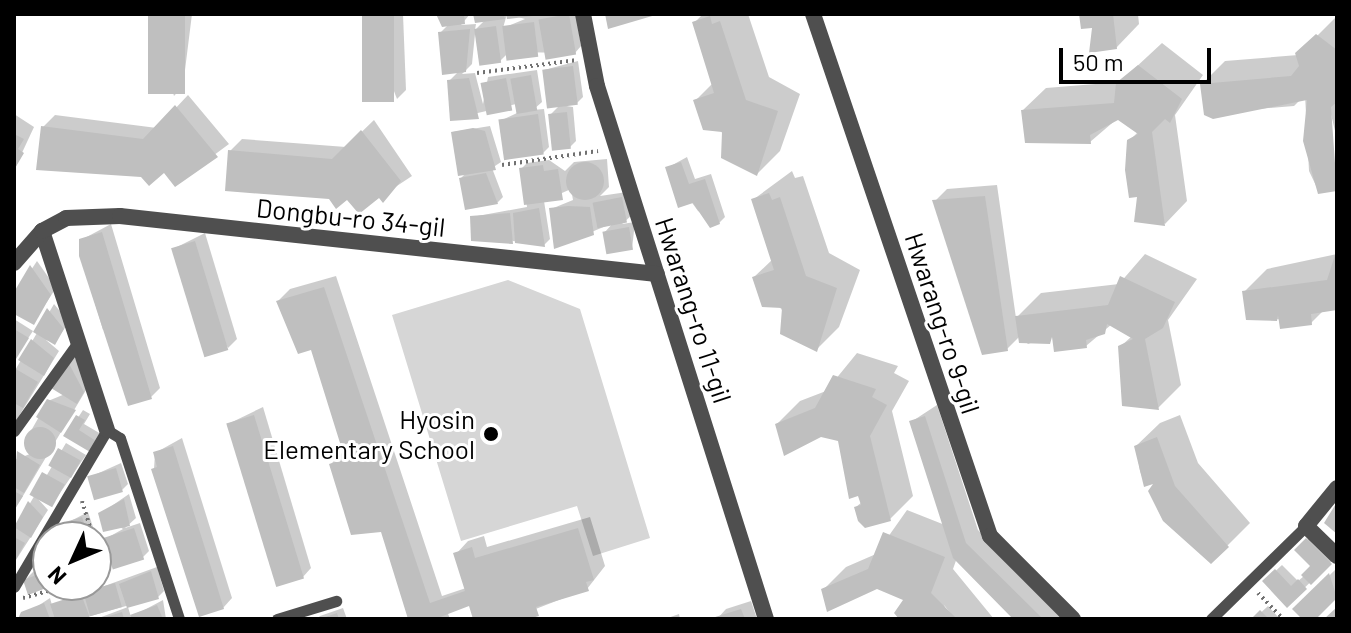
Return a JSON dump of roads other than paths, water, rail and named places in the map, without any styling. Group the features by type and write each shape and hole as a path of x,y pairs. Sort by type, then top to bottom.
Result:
{"street":[{"name":"Hwarang-ro 11-gil","path":"583,14 591,58 617,148 766,619"},
{"name":"Hwarang-ro 9-gil","path":"813,14 990,536 1073,619"},
{"name":"Dongbu-ro 34-gil","path":"14,263 42,231 66,218 120,216 657,274"},
{"path":"42,231 107,430"},
{"path":"1337,488 1306,526 1337,556"}],"lane":[{"path":"14,431 79,341"},
{"path":"14,590 107,430 120,438 179,619"},
{"path":"1211,619 1306,526"},
{"path":"277,619 336,601"}],"place":[{"name":"Hyosin Elementary School","path":"491,434"}]}
